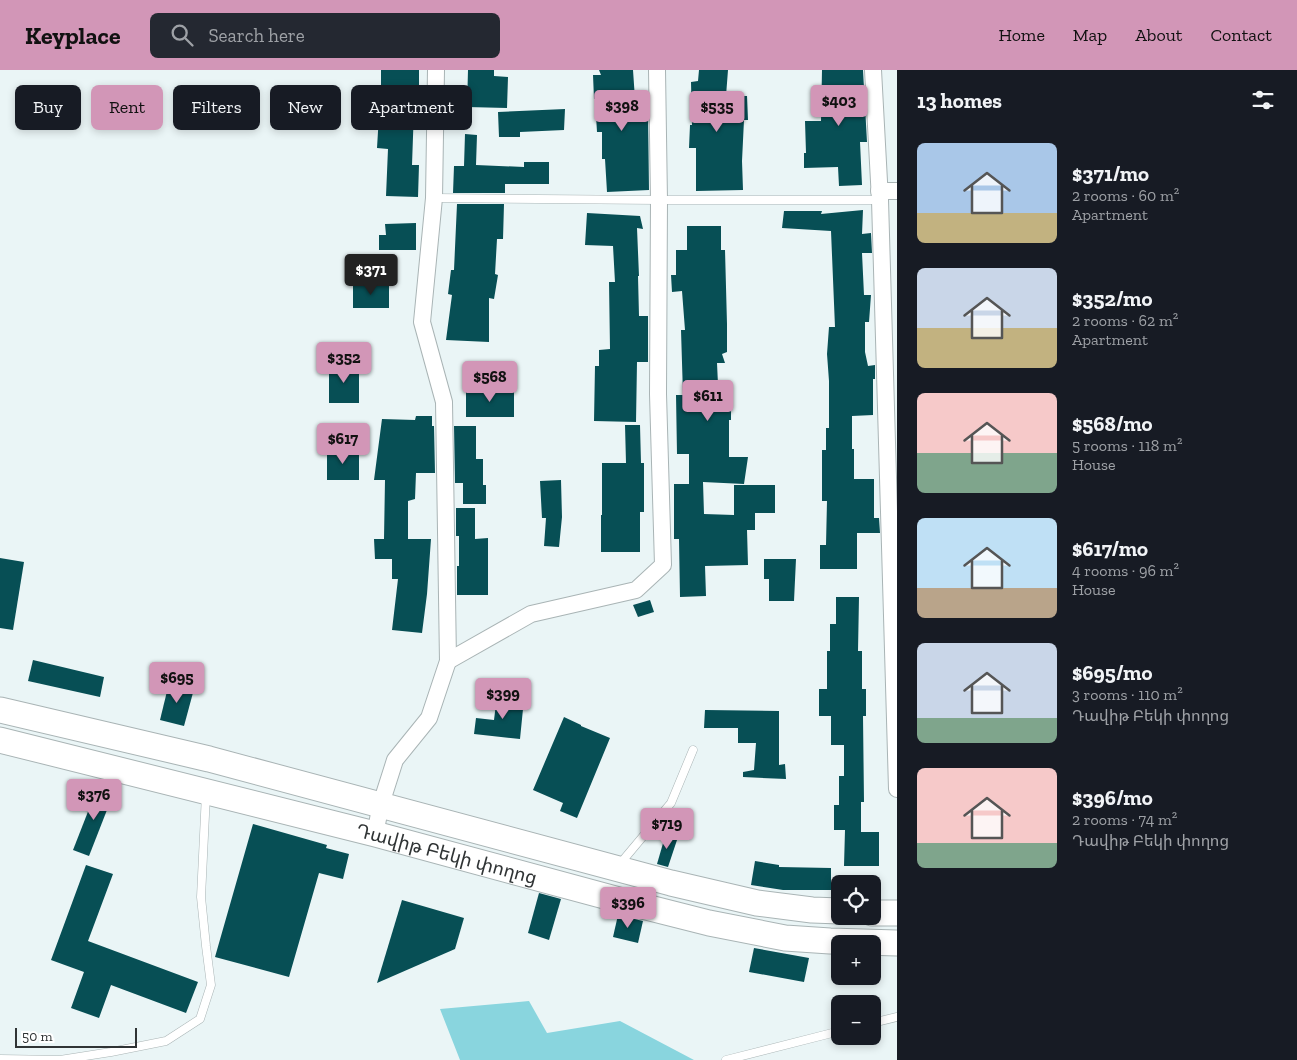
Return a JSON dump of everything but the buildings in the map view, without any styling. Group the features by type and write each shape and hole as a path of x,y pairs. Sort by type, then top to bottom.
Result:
{"main road":[{"name":"Դավիթ Բեկի փողոց","path":"0,710 209,759 670,883 757,903 831,911"},
{"name":"Դավիթ Բեկի փողոց","path":"0,740 375,834 605,897 709,923 785,938 897,943"},
{"path":"881,912 897,913"}],"street":[{"path":"375,834 380,804 395,760 429,718 448,661 444,402 422,322 434,198 436,70"},
{"path":"448,661 531,614 636,590 663,565 658,394 659,200 657,70"},
{"path":"873,70 879,195 897,789"},
{"path":"879,195 897,190"}],"lane":[{"path":"434,198 659,200 879,195"},
{"path":"616,868 671,803 693,750"},
{"path":"0,1059 60,1060 157,1043 166,1041 200,1019 211,984 201,897 206,791"},
{"path":"881,1021 897,1017"},
{"path":"726,1060 831,1033"}],"shaded area":[{"path":"529,1001 547,1033 620,1021 694,1060 460,1060 440,1009"}]}
